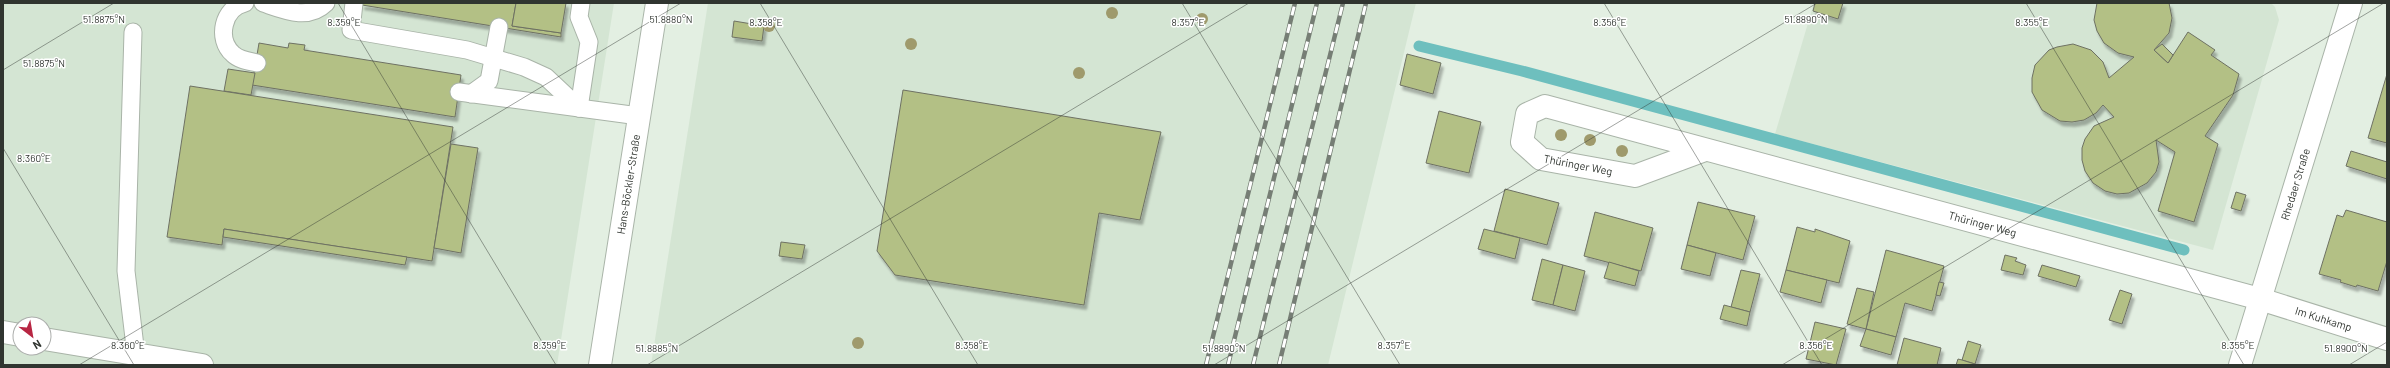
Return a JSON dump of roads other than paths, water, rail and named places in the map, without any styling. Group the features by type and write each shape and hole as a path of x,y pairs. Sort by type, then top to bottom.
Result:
{"street":[{"name":"Hans-Böckler-Straße","path":"600,365 656,3"},
{"name":"Rhedaer Straße","path":"2240,365 2351,3"},
{"name":"Thüringer Weg","path":"1705,150 1635,176 1541,159 1522,142 1527,114 1545,106 2260,299"},
{"name":"Im Kuhkamp","path":"2260,299 2387,339"},
{"path":"52,340 202,365"}],"lane":[{"path":"245,3 229,14 224,25 224,41 233,54 243,60 256,62"},
{"path":"263,3 292,12 311,13 326,3"},
{"path":"354,3 351,30 467,50 493,58 546,77 579,108"},
{"path":"579,108 589,42 579,17 581,3"},
{"path":"499,27 489,81 465,93 639,116"},
{"path":"133,32 126,271 136,355"}],"waterway":[{"path":"1419,46 1522,71 2184,250"}],"railway":[{"path":"1206,365 1295,3"},
{"path":"1228,365 1317,3"},
{"path":"1253,365 1343,3"},
{"path":"1279,365 1366,3"}]}
